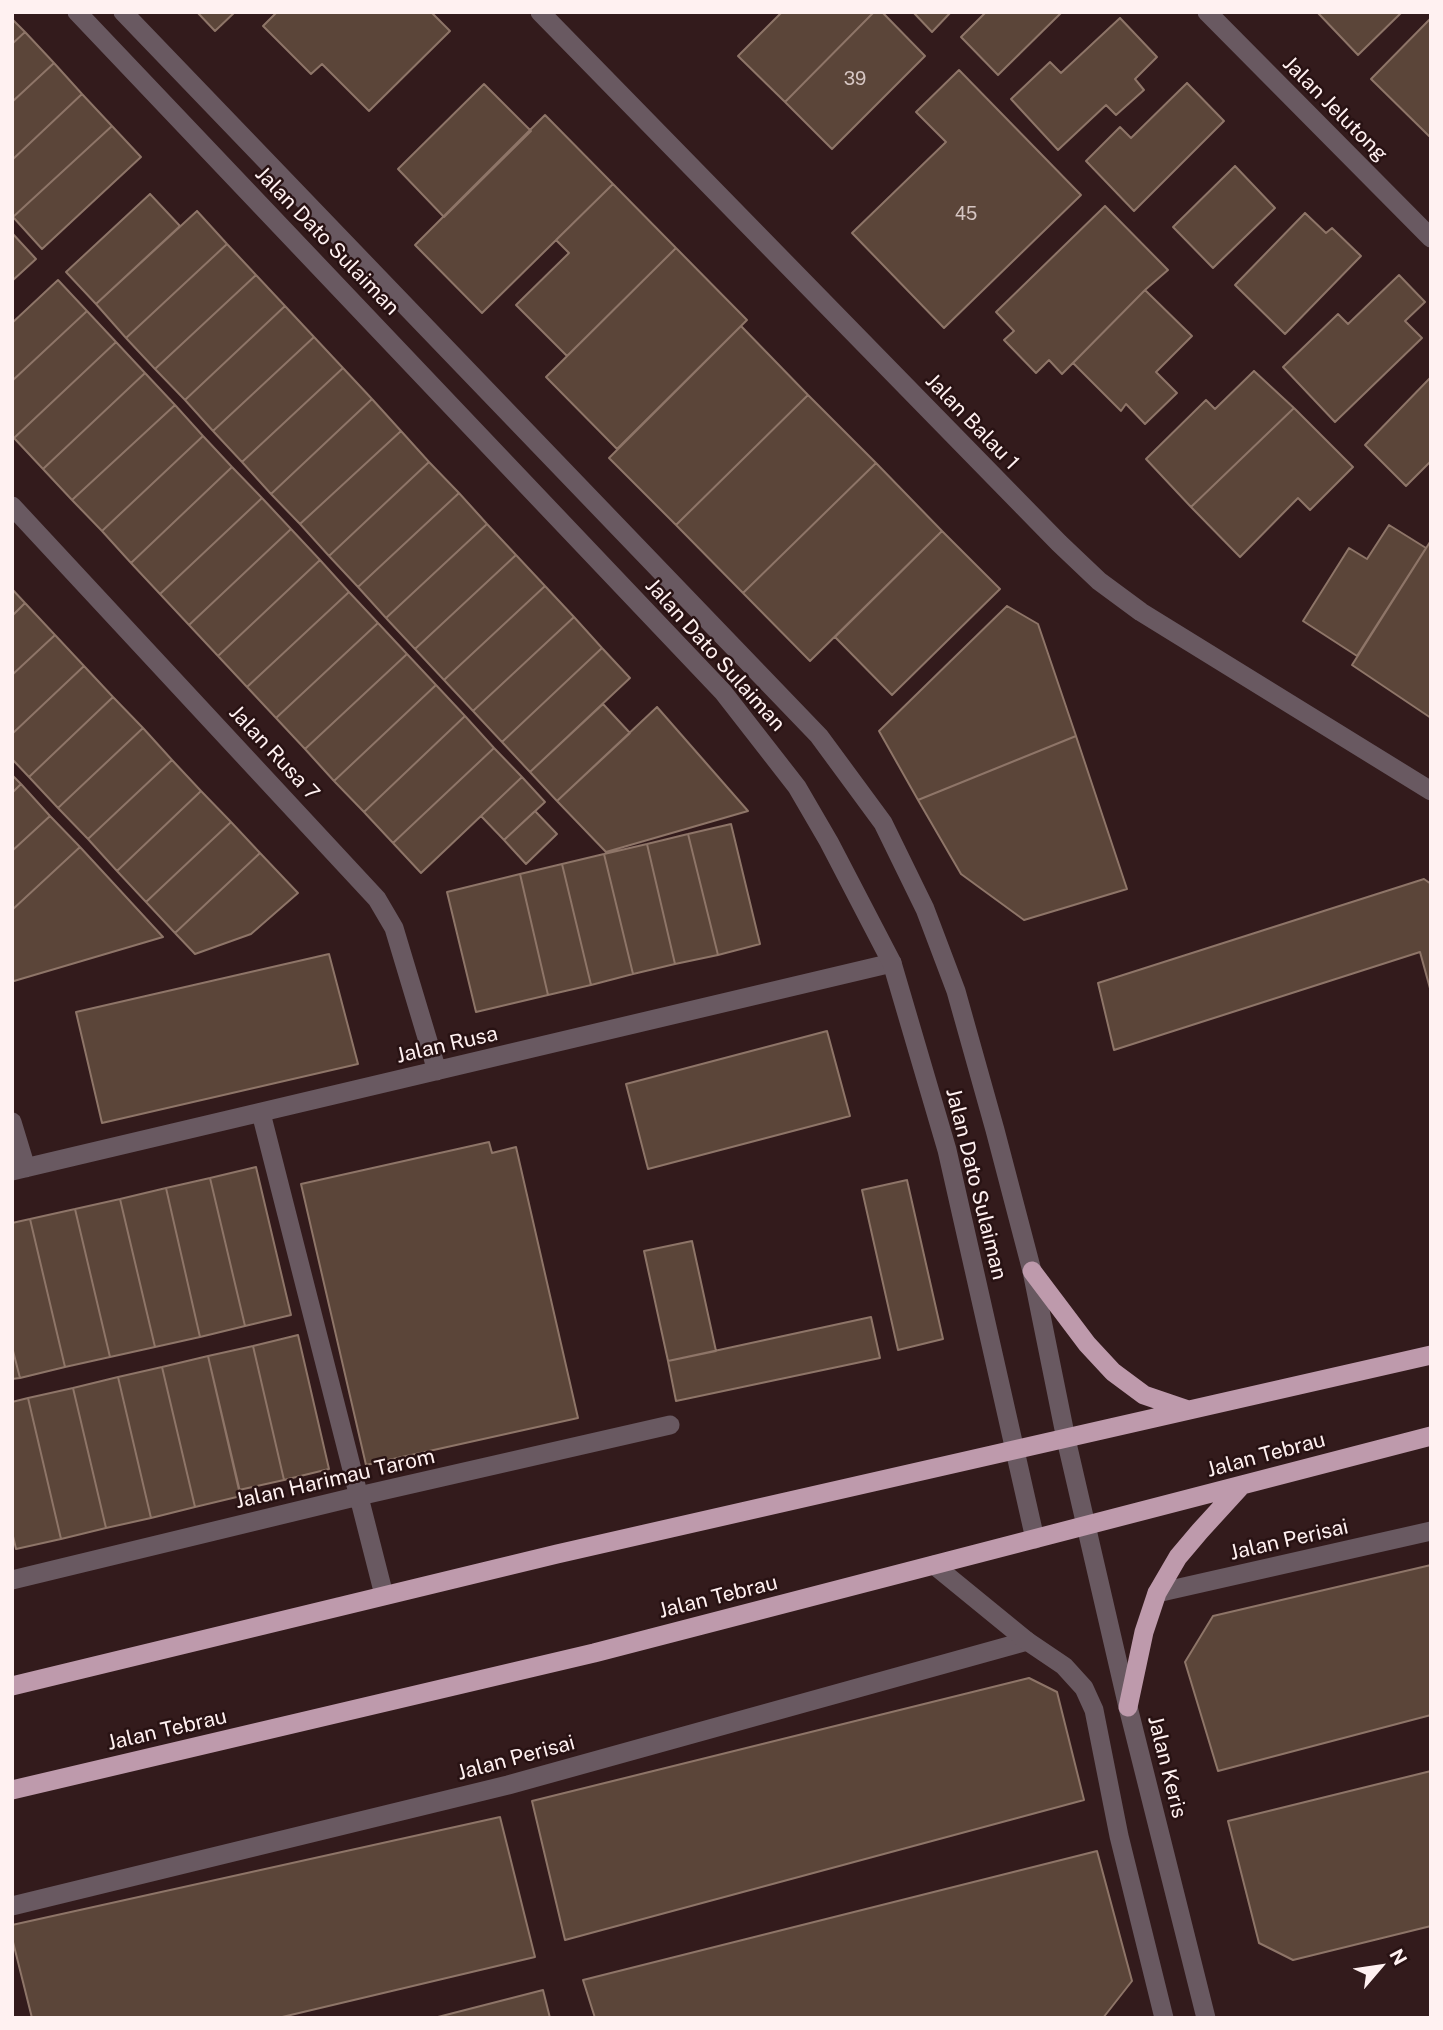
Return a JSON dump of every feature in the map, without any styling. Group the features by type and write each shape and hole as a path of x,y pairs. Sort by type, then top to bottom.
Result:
{"highway":[{"path":"1032,1271 1087,1344 1113,1371 1144,1395 1188,1410"},
{"path":"12,1686 384,1595 1431,1355"},
{"name":"Jalan Tebrau","path":"12,1790 594,1653 1431,1436"},
{"path":"1128,1707 1144,1632 1157,1593 1178,1558 1243,1485"}],"street":[{"name":"Jalan Dato Sulaiman","path":"77,12 723,692 797,788 829,842 892,963 947,1150 1035,1539"},
{"name":"Jalan Dato Sulaiman","path":"122,12 819,736 883,823 926,909 956,991 1032,1271 1086,1525"},
{"name":"Jalan Balau 1","path":"540,12 1059,543 1099,580 1141,612 1431,790"},
{"name":"Jalan Jelutong","path":"1207,12 1431,238"},
{"name":"Jalan Rusa 7","path":"12,506 377,899 394,928 437,1071"},
{"name":"Jalan Rusa","path":"19,1170 892,963"},
{"path":"261,1112 384,1595"},
{"path":"12,1122 19,1170"},
{"name":"Jalan Harimau Tarom","path":"12,1580 359,1496 670,1425"},
{"name":"Jalan Keris","path":"1086,1525 1128,1707 1206,2018"},
{"name":"Jalan Perisai","path":"1157,1593 1431,1531"},
{"path":"934,1565 1027,1641 1064,1667 1084,1688 1094,1710 1119,1836 1164,2018"},
{"name":"Jalan Perisai","path":"12,1906 508,1785 1027,1641"}],"building":[{"path":"197,12 235,12 215,31"},
{"path":"277,12 431,12 450,31 369,111 322,64 311,74 263,26"},
{"path":"782,12 874,12 785,102 738,56"},
{"path":"874,12 882,12 925,56 832,149 785,102"},
{"path":"913,12 951,12 932,32"},
{"path":"986,12 1062,12 998,75 961,37"},
{"path":"1319,12 1402,12 1358,55"},
{"path":"1120,18 1157,57 1135,79 1144,90 1116,115 1106,105 1058,150 1011,99 1050,62 1061,73"},
{"path":"1431,18 1431,134 1429,136 1371,79"},
{"path":"12,19 25,32 12,44"},
{"path":"25,32 54,63 12,102 12,44"},
{"path":"54,63 82,94 12,160 12,102"},
{"path":"959,70 1081,195 944,328 852,233 946,142 916,112"},
{"path":"1187,83 1224,121 1134,211 1086,161 1120,127 1131,138"},
{"path":"484,84 531,131 444,217 398,169"},
{"path":"82,94 112,126 13,217 12,160"},
{"path":"545,115 613,184 482,313 415,245"},
{"path":"112,126 141,157 42,249 13,217"},
{"path":"1235,166 1275,208 1213,268 1173,227"},
{"path":"613,184 676,248 567,356 516,305 569,253 556,240"},
{"path":"150,194 180,226 96,304 66,272"},
{"path":"1105,206 1168,270 1062,374 1049,360 1036,373 1004,340 1014,331 996,312"},
{"path":"197,211 227,244 126,338 96,304"},
{"path":"1305,213 1326,233 1332,228 1361,256 1285,334 1235,285"},
{"path":"12,233 36,259 12,281"},
{"path":"227,244 256,275 155,369 126,338"},
{"path":"676,248 747,320 617,449 546,377"},
{"path":"256,275 285,306 185,400 155,369"},
{"path":"1399,275 1425,302 1405,321 1422,338 1335,422 1283,367 1338,314 1348,324"},
{"path":"58,280 87,311 12,381 12,323"},
{"path":"1145,290 1192,336 1156,372 1177,393 1145,424 1126,404 1121,411 1073,363"},
{"path":"285,306 314,337 213,431 185,400"},
{"path":"87,311 116,342 14,438 12,381"},
{"path":"741,326 808,395 676,525 609,458"},
{"path":"314,337 343,368 242,462 213,431"},
{"path":"116,342 145,373 43,469 14,438"},
{"path":"343,368 372,399 271,494 242,462"},
{"path":"1254,371 1294,408 1191,507 1146,459 1206,400 1215,409"},
{"path":"145,373 175,405 72,500 43,469"},
{"path":"1431,377 1431,461 1406,486 1365,445"},
{"path":"808,395 876,463 743,593 676,525"},
{"path":"372,399 401,431 300,524 271,494"},
{"path":"175,405 203,436 102,531 72,500"},
{"path":"1294,408 1353,467 1310,510 1298,498 1240,557 1191,507"},
{"path":"401,431 429,462 329,556 300,524"},
{"path":"203,436 232,467 131,563 102,531"},
{"path":"429,462 459,493 358,587 329,556"},
{"path":"876,463 942,531 810,661 743,593"},
{"path":"232,467 262,498 160,594 131,563"},
{"path":"459,493 487,524 386,618 358,587"},
{"path":"262,498 291,529 189,625 160,594"},
{"path":"487,524 516,555 415,649 386,618"},
{"path":"1389,525 1426,548 1357,656 1303,621 1349,548 1367,559"},
{"path":"291,529 320,560 218,656 189,625"},
{"path":"942,531 1000,589 892,695 835,637"},
{"path":"1431,542 1431,718 1352,665"},
{"path":"516,555 545,586 444,680 415,649"},
{"path":"320,560 349,592 247,687 218,656"},
{"path":"545,586 574,617 473,711 444,680"},
{"path":"12,589 25,603 12,616"},
{"path":"349,592 378,623 276,718 247,687"},
{"path":"25,603 55,635 12,675 12,616"},
{"path":"1007,606 1038,624 1076,736 918,800 879,731"},
{"path":"574,617 602,648 502,742 473,711"},
{"path":"378,623 407,654 305,749 276,718"},
{"path":"55,635 84,666 12,734 12,675"},
{"path":"602,648 630,678 530,772 502,742"},
{"path":"407,654 436,685 334,781 305,749"},
{"path":"84,666 113,697 29,777 12,759 12,734"},
{"path":"436,685 465,716 364,812 334,781"},
{"path":"113,697 143,728 58,808 29,777"},
{"path":"603,704 630,733 557,801 530,772"},
{"path":"657,707 748,811 606,852 557,801"},
{"path":"465,716 494,748 393,843 364,812"},
{"path":"143,728 172,760 88,839 58,808"},
{"path":"1076,736 1127,889 1024,920 961,874 918,800"},
{"path":"494,748 522,777 421,873 393,843"},
{"path":"172,760 201,791 117,871 88,839"},
{"path":"12,775 21,784 12,793"},
{"path":"522,777 545,802 504,840 481,816"},
{"path":"21,784 50,816 12,851 12,793"},
{"path":"201,791 231,822 146,902 117,871"},
{"path":"535,811 557,834 526,864 504,840"},
{"path":"50,816 80,847 12,910 12,851"},
{"path":"231,822 260,853 175,933 146,902"},
{"path":"731,824 760,944 718,955 688,834"},
{"path":"688,834 718,955 675,964 647,844"},
{"path":"647,844 675,964 633,974 604,854"},
{"path":"80,847 163,937 14,981 12,910"},
{"path":"260,853 298,893 251,934 195,954 175,933"},
{"path":"604,854 633,974 591,985 562,864"},
{"path":"562,864 591,985 548,995 520,874"},
{"path":"520,874 548,995 476,1012 447,892"},
{"path":"1424,879 1431,884 1431,992 1420,952 1114,1050 1098,983"},
{"path":"329,954 358,1064 102,1123 76,1012"},
{"path":"827,1031 850,1116 648,1169 626,1084"},
{"path":"489,1142 492,1153 516,1147 578,1418 366,1465 301,1184"},
{"path":"256,1167 291,1315 245,1326 210,1178"},
{"path":"210,1178 245,1326 200,1337 166,1188"},
{"path":"907,1180 943,1339 898,1350 862,1190"},
{"path":"166,1188 200,1337 155,1347 120,1199"},
{"path":"120,1199 155,1347 110,1357 75,1209"},
{"path":"75,1209 110,1357 65,1367 30,1219"},
{"path":"30,1219 65,1367 20,1378 12,1347 12,1223"},
{"path":"692,1241 716,1351 668,1361 644,1251"},
{"path":"871,1317 880,1358 676,1401 668,1361"},
{"path":"298,1335 329,1469 284,1480 253,1346"},
{"path":"253,1346 284,1480 239,1490 208,1356"},
{"path":"12,1347 20,1378 12,1379"},
{"path":"208,1356 241,1496 195,1507 162,1367"},
{"path":"162,1367 195,1507 151,1518 118,1377"},
{"path":"118,1377 151,1518 106,1528 73,1388"},
{"path":"73,1388 106,1528 61,1539 28,1398"},
{"path":"28,1398 61,1539 16,1549 12,1532 12,1402"},
{"path":"1431,1565 1431,1715 1218,1771 1185,1662 1213,1616"},
{"path":"1029,1678 1057,1692 1084,1800 565,1940 532,1801"},
{"path":"1431,1771 1431,1926 1293,1960 1259,1943 1228,1821"},
{"path":"500,1817 535,1957 278,2018 32,2018 12,1938 12,1925"},
{"path":"1097,1851 1132,1981 1103,2018 595,2018 583,1980"},
{"path":"543,1990 550,2018 434,2018"}]}
